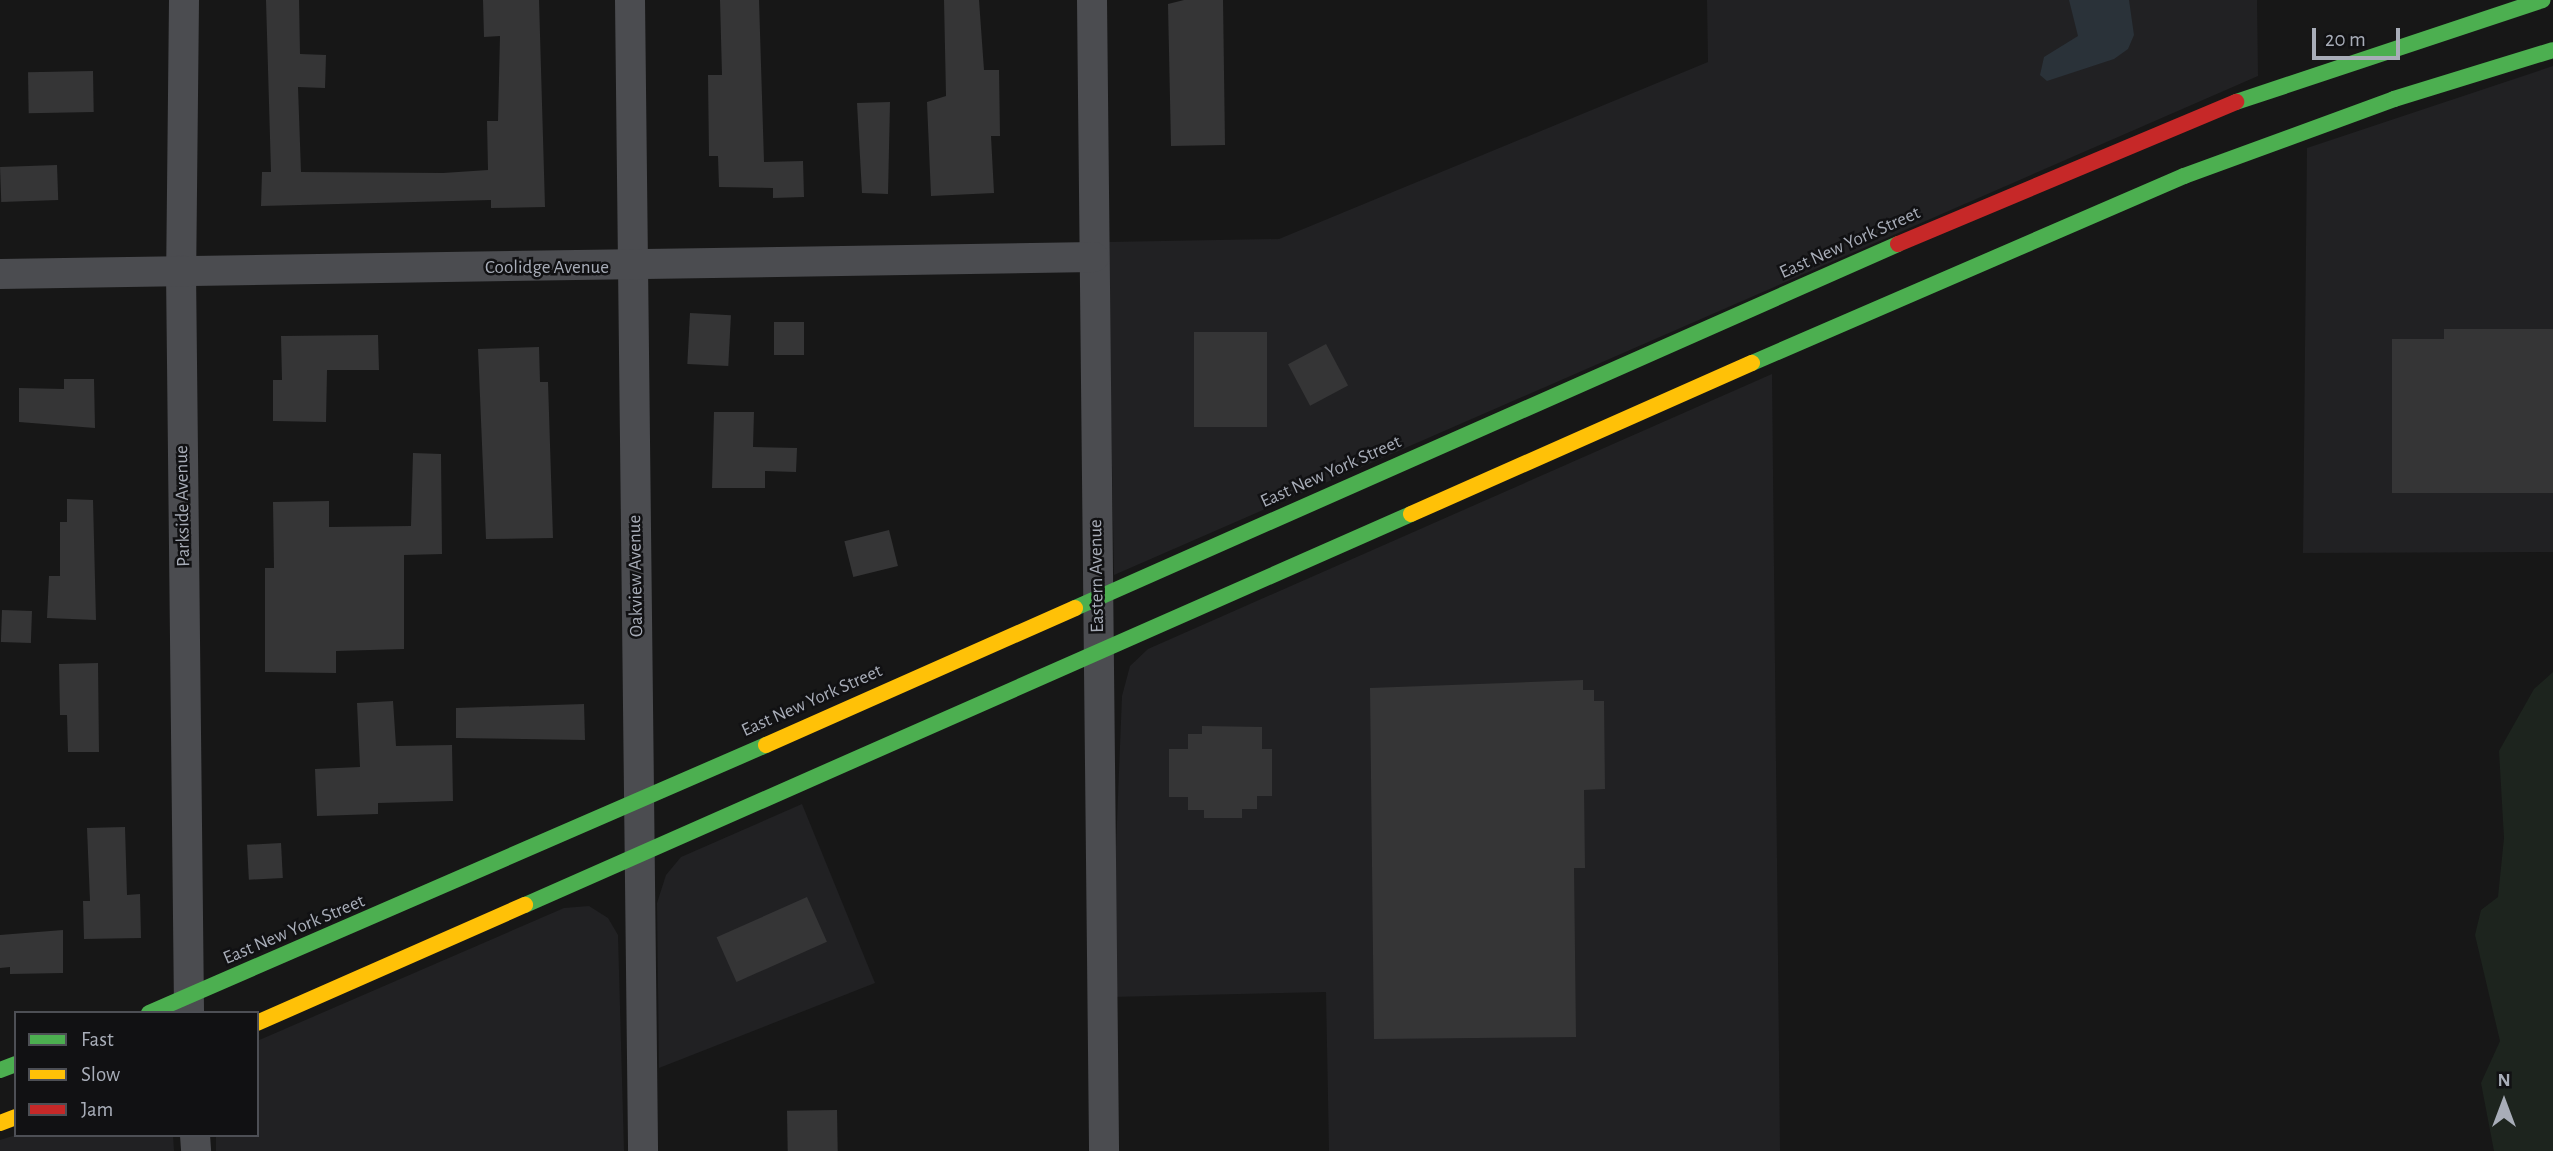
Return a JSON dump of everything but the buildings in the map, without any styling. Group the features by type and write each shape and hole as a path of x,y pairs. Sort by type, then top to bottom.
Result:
{"main road":[{"name":"East New York Street","path":"159,1011 189,1005 637,801 2060,173 2333,67 2542,0"},
{"path":"259,1022 639,858 2185,176 2394,99 2553,50"}],"street":[{"name":"Parkside Avenue","path":"184,0 181,270 189,1005"},
{"name":"Oakview Avenue","path":"630,0 643,1151"},
{"name":"Eastern Avenue","path":"1092,0 1104,1151"},
{"name":"Coolidge Avenue","path":"0,274 181,270 633,268 1094,257"}],"shaded area":[{"path":"1707,0 2257,0 2258,76 1114,575 1108,242 1279,239 1708,62"},
{"path":"2069,0 2129,0 2134,35 2128,49 2114,59 2047,81 2040,75 2044,57 2078,36"},
{"path":"2553,66 2553,552 2303,553 2307,148"},
{"path":"1772,374 1780,1151 1329,1151 1326,992 1110,997 1122,696 1130,666 1148,649"},
{"path":"2553,672 2553,1151 2494,1151 2481,1083 2500,1041 2475,935 2481,910 2498,897 2504,838 2499,751 2534,689"},
{"path":"802,804 875,983 659,1068 657,903 666,875 681,857"},
{"path":"589,906 608,918 618,935 624,1151 216,1151 216,1137 259,1137 259,1040 564,908"},
{"path":"14,1136 173,1137 174,1151 0,1151 0,1140"}],"traffic: fast":[{"path":"2236,102 2542,0"},
{"path":"1752,363 2184,176 2394,99 2553,50"},
{"path":"1075,608 1898,244"},
{"path":"525,905 1411,514"},
{"path":"154,1011 766,745"},
{"path":"0,1070 14,1065"}],"traffic: slow":[{"path":"1411,514 1752,363"},
{"path":"766,745 1075,608"},
{"path":"259,1022 525,905"},
{"path":"0,1123 14,1118"}],"traffic: jam":[{"path":"1898,244 2236,102"}]}
